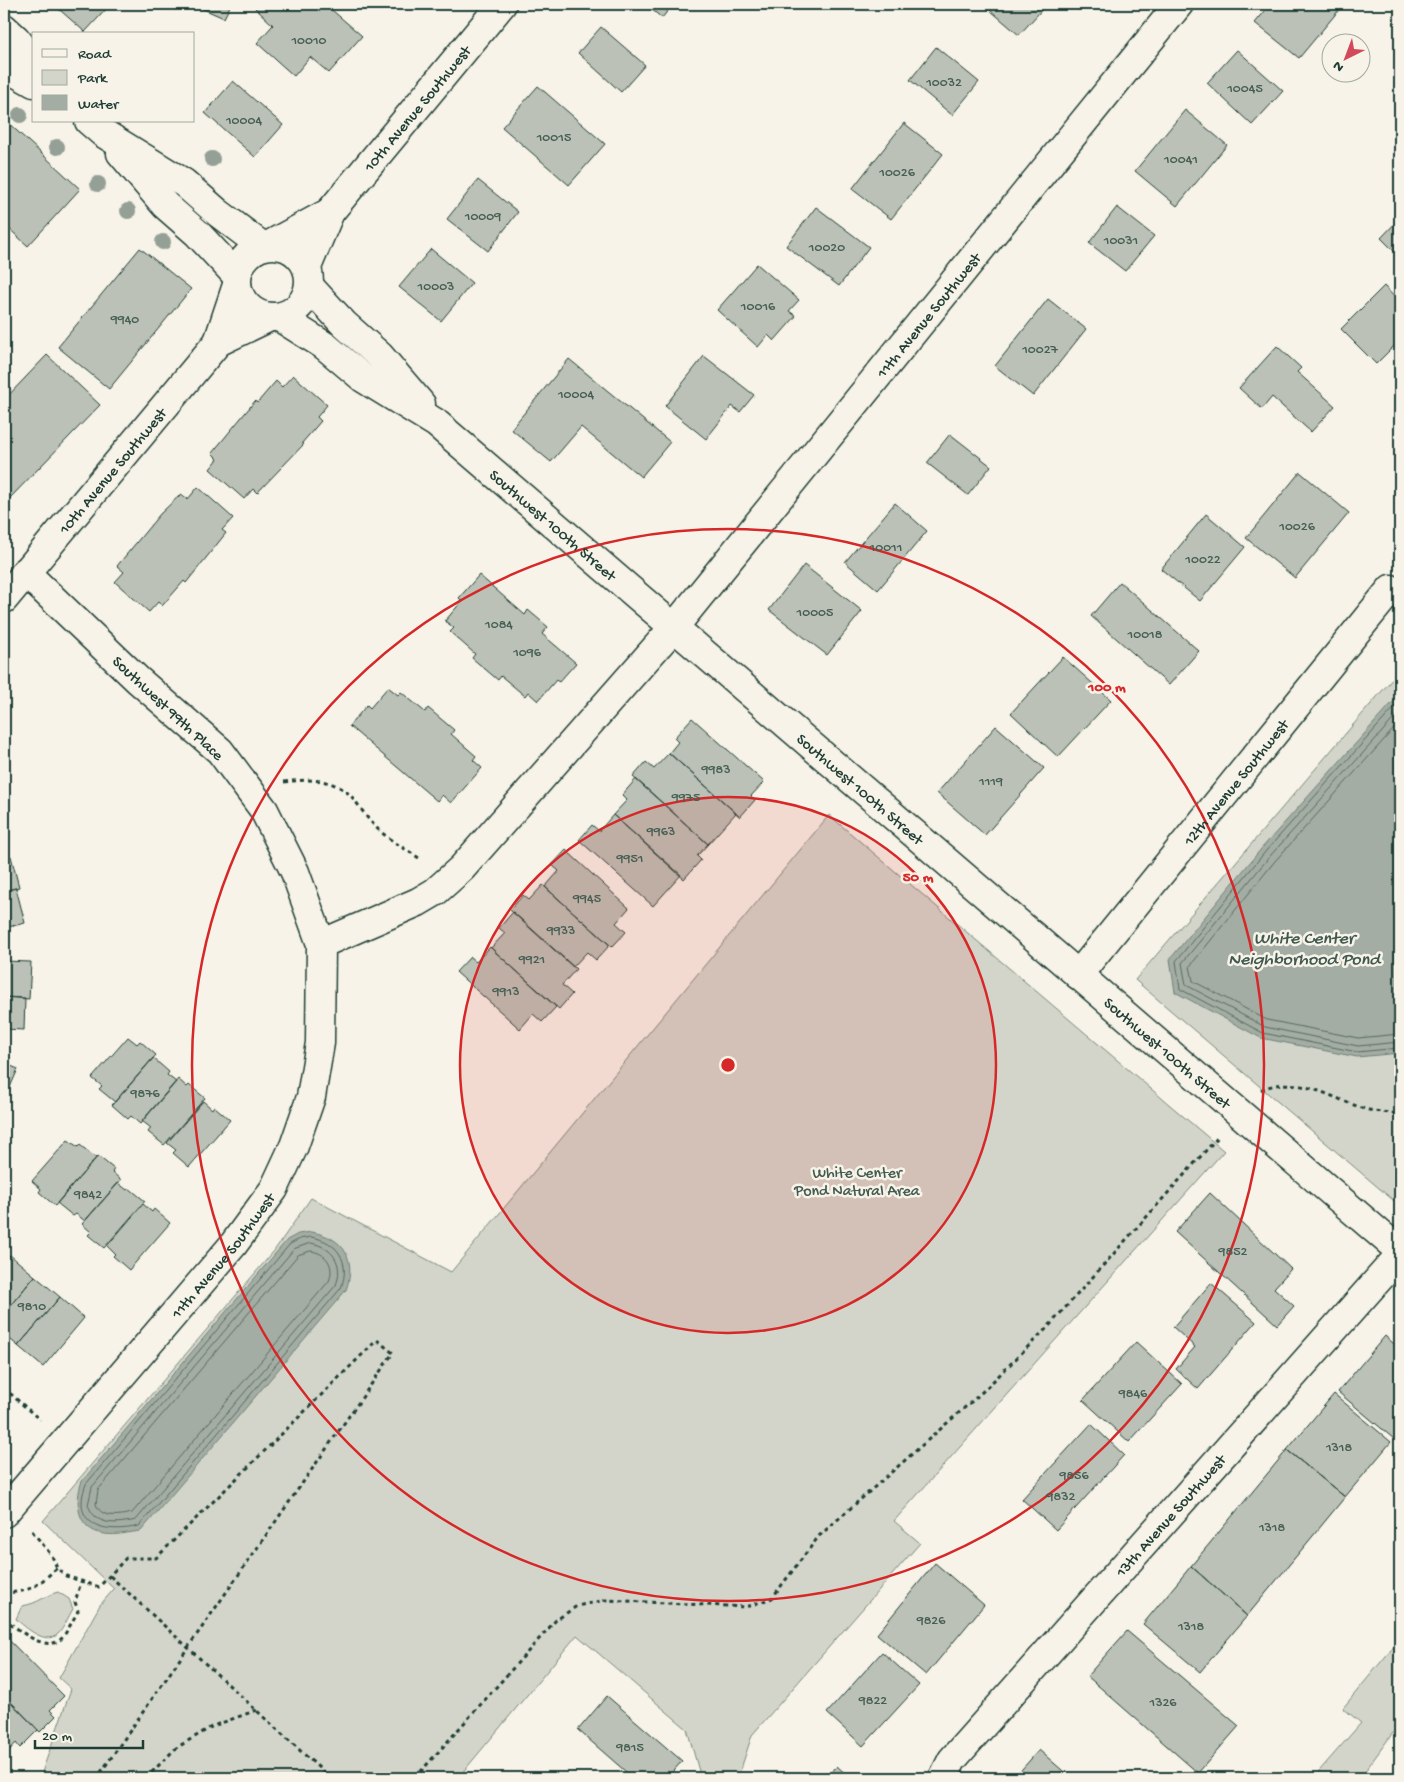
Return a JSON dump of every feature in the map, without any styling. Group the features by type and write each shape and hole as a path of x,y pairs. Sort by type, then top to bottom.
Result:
{"street":[{"name":"10th Avenue Southwest","path":"308,276 330,212 502,4"},
{"name":"11th Avenue Southwest","path":"4,1514 233,1244 274,1189 294,1146 311,1097 320,1043 321,944 418,902 435,892 462,868 675,626 1179,4"},
{"path":"4,28 16,38 32,59"},
{"path":"4,66 32,82"},
{"path":"96,127 184,183 216,212 266,245 284,246 292,250 308,276 299,306 275,317 257,314 246,305 239,294 237,280 243,259 266,245"},
{"path":"96,127 166,205 197,233 237,280"},
{"name":"10th Avenue Southwest","path":"266,245 330,212"},
{"name":"Southwest 100th Street","path":"308,276 344,324 380,356 436,423"},
{"name":"10th Avenue Southwest","path":"4,599 218,342 237,280"},
{"name":"10th Avenue Southwest","path":"218,342 275,317"},
{"name":"Southwest 100th Street","path":"275,317 325,346 363,378 436,423 675,626 1078,976 1400,1252"},
{"name":"Southwest 99th Place","path":"25,572 138,680 220,751 264,810 295,872 321,944"},
{"name":"12th Avenue Southwest","path":"1078,976 1391,589"},
{"name":"13th Avenue Southwest","path":"944,1778 952,1760 1400,1256"}],"path":[{"path":"282,782 306,779 324,781 340,786 374,826 429,865"},
{"path":"1256,1095 1262,1088 1284,1084 1309,1087 1370,1110 1400,1114"},
{"path":"416,1778 550,1627 577,1606 606,1600 746,1607 772,1598 819,1536 979,1395 1042,1333 1217,1139"},
{"path":"33,1532 52,1556 57,1568 66,1576 99,1587 126,1558 156,1558 377,1340 393,1353 97,1778"},
{"path":"4,1388 46,1425"},
{"path":"4,1593 24,1592 41,1583 57,1568"},
{"path":"110,1576 330,1778"},
{"path":"4,1618 29,1638 37,1641 55,1642 61,1639 78,1611 75,1602 81,1582"},
{"path":"146,1778 176,1748 213,1726 257,1710"}],"green space":[{"name":"White Center Neighborhood Pond","path":"1400,670 1400,1206 1135,980"},
{"name":"White Center Pond Natural Area","path":"829,815 1224,1151 894,1521 920,1543 752,1735 738,1778 701,1778 687,1729 577,1635 458,1778 40,1778 71,1689 59,1678 100,1605 114,1589 43,1521 274,1251 311,1198 451,1272"},
{"path":"58,1592 69,1599 73,1609 58,1634 48,1638 42,1637 16,1619 22,1606"},
{"path":"1400,1639 1400,1723 1360,1778 1313,1778 1361,1723 1343,1708"}],"water":[{"name":"White Center Neighborhood Pond","path":"1400,699 1400,1053 1357,1057 1261,1038 1175,992 1170,959 1261,849 1392,703"},
{"path":"311,1232 332,1239 345,1251 350,1269 346,1290 141,1531 109,1534 96,1532 88,1527 83,1521 78,1506 82,1481 287,1240 298,1234"}],"building":[{"path":"53,4 111,4 85,32"},
{"path":"203,4 231,4 224,18 201,8"},
{"path":"258,4 325,4 362,36 329,73 310,57 294,76 257,43 273,25 255,8"},
{"path":"645,4 673,4 662,18"},
{"path":"983,4 1047,4 1019,35"},
{"path":"1271,4 1344,4 1299,58 1255,23"},
{"path":"601,27 645,65 621,92 578,53"},
{"path":"936,47 979,82 952,115 910,80"},
{"path":"1237,50 1283,91 1252,125 1207,83"},
{"path":"233,81 283,125 255,157 205,113"},
{"path":"538,86 605,144 569,185 502,127"},
{"path":"1185,110 1227,145 1177,206 1135,171"},
{"path":"4,119 80,189 28,246 4,224"},
{"path":"904,123 943,154 891,219 852,189"},
{"path":"478,180 518,212 488,251 447,219"},
{"path":"816,207 869,247 839,286 786,246"},
{"path":"1117,207 1154,236 1125,271 1089,243"},
{"path":"1400,218 1400,257 1381,238"},
{"path":"140,248 191,289 109,389 58,347"},
{"path":"431,249 472,283 441,321 399,287"},
{"path":"757,264 799,300 789,311 796,316 774,341 768,335 758,347 717,310"},
{"path":"1384,286 1400,303 1400,340 1376,364 1341,329"},
{"path":"1048,299 1086,329 1033,396 995,366"},
{"path":"1277,346 1301,368 1297,372 1335,406 1311,432 1272,397 1262,409 1239,388"},
{"path":"47,355 100,405 9,499 4,495 4,400"},
{"path":"704,356 754,395 740,412 732,406 706,439 665,406"},
{"path":"569,359 670,442 641,477 581,427 551,462 511,429"},
{"path":"293,375 327,405 317,417 321,421 302,443 304,444 257,493 253,489 244,499 210,469 218,459 212,453 255,401 257,403 276,381 282,387"},
{"path":"950,434 991,466 968,495 927,463"},
{"path":"1300,472 1349,513 1295,578 1246,538"},
{"path":"198,487 233,518 222,530 226,533 186,583 184,581 162,606 158,602 149,612 115,582 124,572 117,566 160,514 181,494 188,499"},
{"path":"895,503 927,531 878,590 845,562"},
{"path":"1206,514 1245,547 1200,601 1161,569"},
{"path":"804,565 862,611 827,655 769,610"},
{"path":"479,575 525,615 528,610 548,627 542,634 576,663 559,682 556,680 538,701 528,692 525,696 501,676 498,680 472,658 475,654 450,632 454,628 445,621 462,601 459,598"},
{"path":"1120,582 1199,651 1169,685 1091,616"},
{"path":"1063,657 1111,700 1058,757 1011,713"},
{"path":"388,687 398,695 401,692 425,712 428,708 454,730 451,734 476,756 473,760 482,768 451,803 442,795 437,801 349,726 367,705 370,708"},
{"path":"692,718 764,782 751,796 755,800 740,817 669,753 678,742 674,738"},
{"path":"996,726 1044,768 985,835 937,793"},
{"path":"669,753 736,813 708,844 633,777 646,762 654,769"},
{"path":"636,779 708,844 697,856 701,860 684,879 613,815 627,800 622,795"},
{"path":"613,815 681,875 653,906 579,840 592,825 599,831"},
{"path":"566,850 629,908 616,923 626,932 612,947 545,887 559,871 552,865"},
{"path":"11,856 19,887 4,891 4,858"},
{"path":"543,885 610,945 596,960 587,952 573,967 510,910 523,895 529,900"},
{"path":"16,888 25,923 4,928 4,891"},
{"path":"513,912 576,969 562,985 572,994 559,1009 491,948 505,933 499,928"},
{"path":"490,947 556,1007 542,1022 533,1014 520,1029 456,972 470,957 476,962"},
{"path":"4,961 31,962 29,999 4,997"},
{"path":"4,997 25,998 24,1030 4,1029"},
{"path":"128,1037 137,1044 140,1041 156,1055 115,1102 99,1089 102,1086 92,1078"},
{"path":"153,1058 169,1072 167,1075 176,1082 140,1124 131,1116 128,1119 112,1105"},
{"path":"4,1063 18,1069 4,1101"},
{"path":"178,1079 205,1098 164,1145 148,1132 151,1128 142,1121"},
{"path":"203,1101 212,1109 214,1106 230,1120 189,1167 173,1153 176,1150 167,1143"},
{"path":"68,1140 78,1147 80,1145 96,1158 55,1206 39,1192 41,1189 32,1181"},
{"path":"98,1156 114,1169 112,1172 121,1180 85,1221 76,1214 73,1216 57,1203"},
{"path":"118,1183 127,1190 129,1188 145,1201 104,1248 88,1235 91,1232 82,1224"},
{"path":"1210,1193 1291,1269 1274,1288 1294,1306 1277,1325 1175,1232"},
{"path":"143,1204 152,1212 154,1209 170,1223 129,1270 113,1256 115,1254 107,1246"},
{"path":"10,1255 35,1276 4,1313 4,1262"},
{"path":"35,1276 60,1297 18,1346 4,1334 4,1313"},
{"path":"1211,1283 1256,1322 1198,1389 1176,1369 1195,1347 1173,1327"},
{"path":"60,1297 84,1318 43,1367 18,1346"},
{"path":"1385,1336 1400,1349 1400,1444 1338,1392"},
{"path":"1136,1342 1182,1384 1129,1442 1083,1400"},
{"path":"1334,1394 1391,1442 1345,1497 1287,1450"},
{"path":"1091,1424 1124,1455 1056,1530 1022,1499"},
{"path":"1287,1450 1345,1497 1247,1616 1191,1566"},
{"path":"935,1563 984,1605 926,1675 877,1634"},
{"path":"1191,1566 1247,1616 1200,1672 1143,1624"},
{"path":"1127,1631 1239,1726 1198,1773 1087,1676"},
{"path":"4,1635 64,1696 50,1710 56,1716 40,1732 4,1695"},
{"path":"882,1652 919,1685 863,1746 827,1713"},
{"path":"4,1695 38,1730 20,1748 16,1743 4,1756"},
{"path":"607,1696 682,1761 667,1778 633,1778 578,1730"},
{"path":"1039,1750 1071,1778 1014,1778"},
{"path":"837,1766 850,1778 826,1778"}]}
